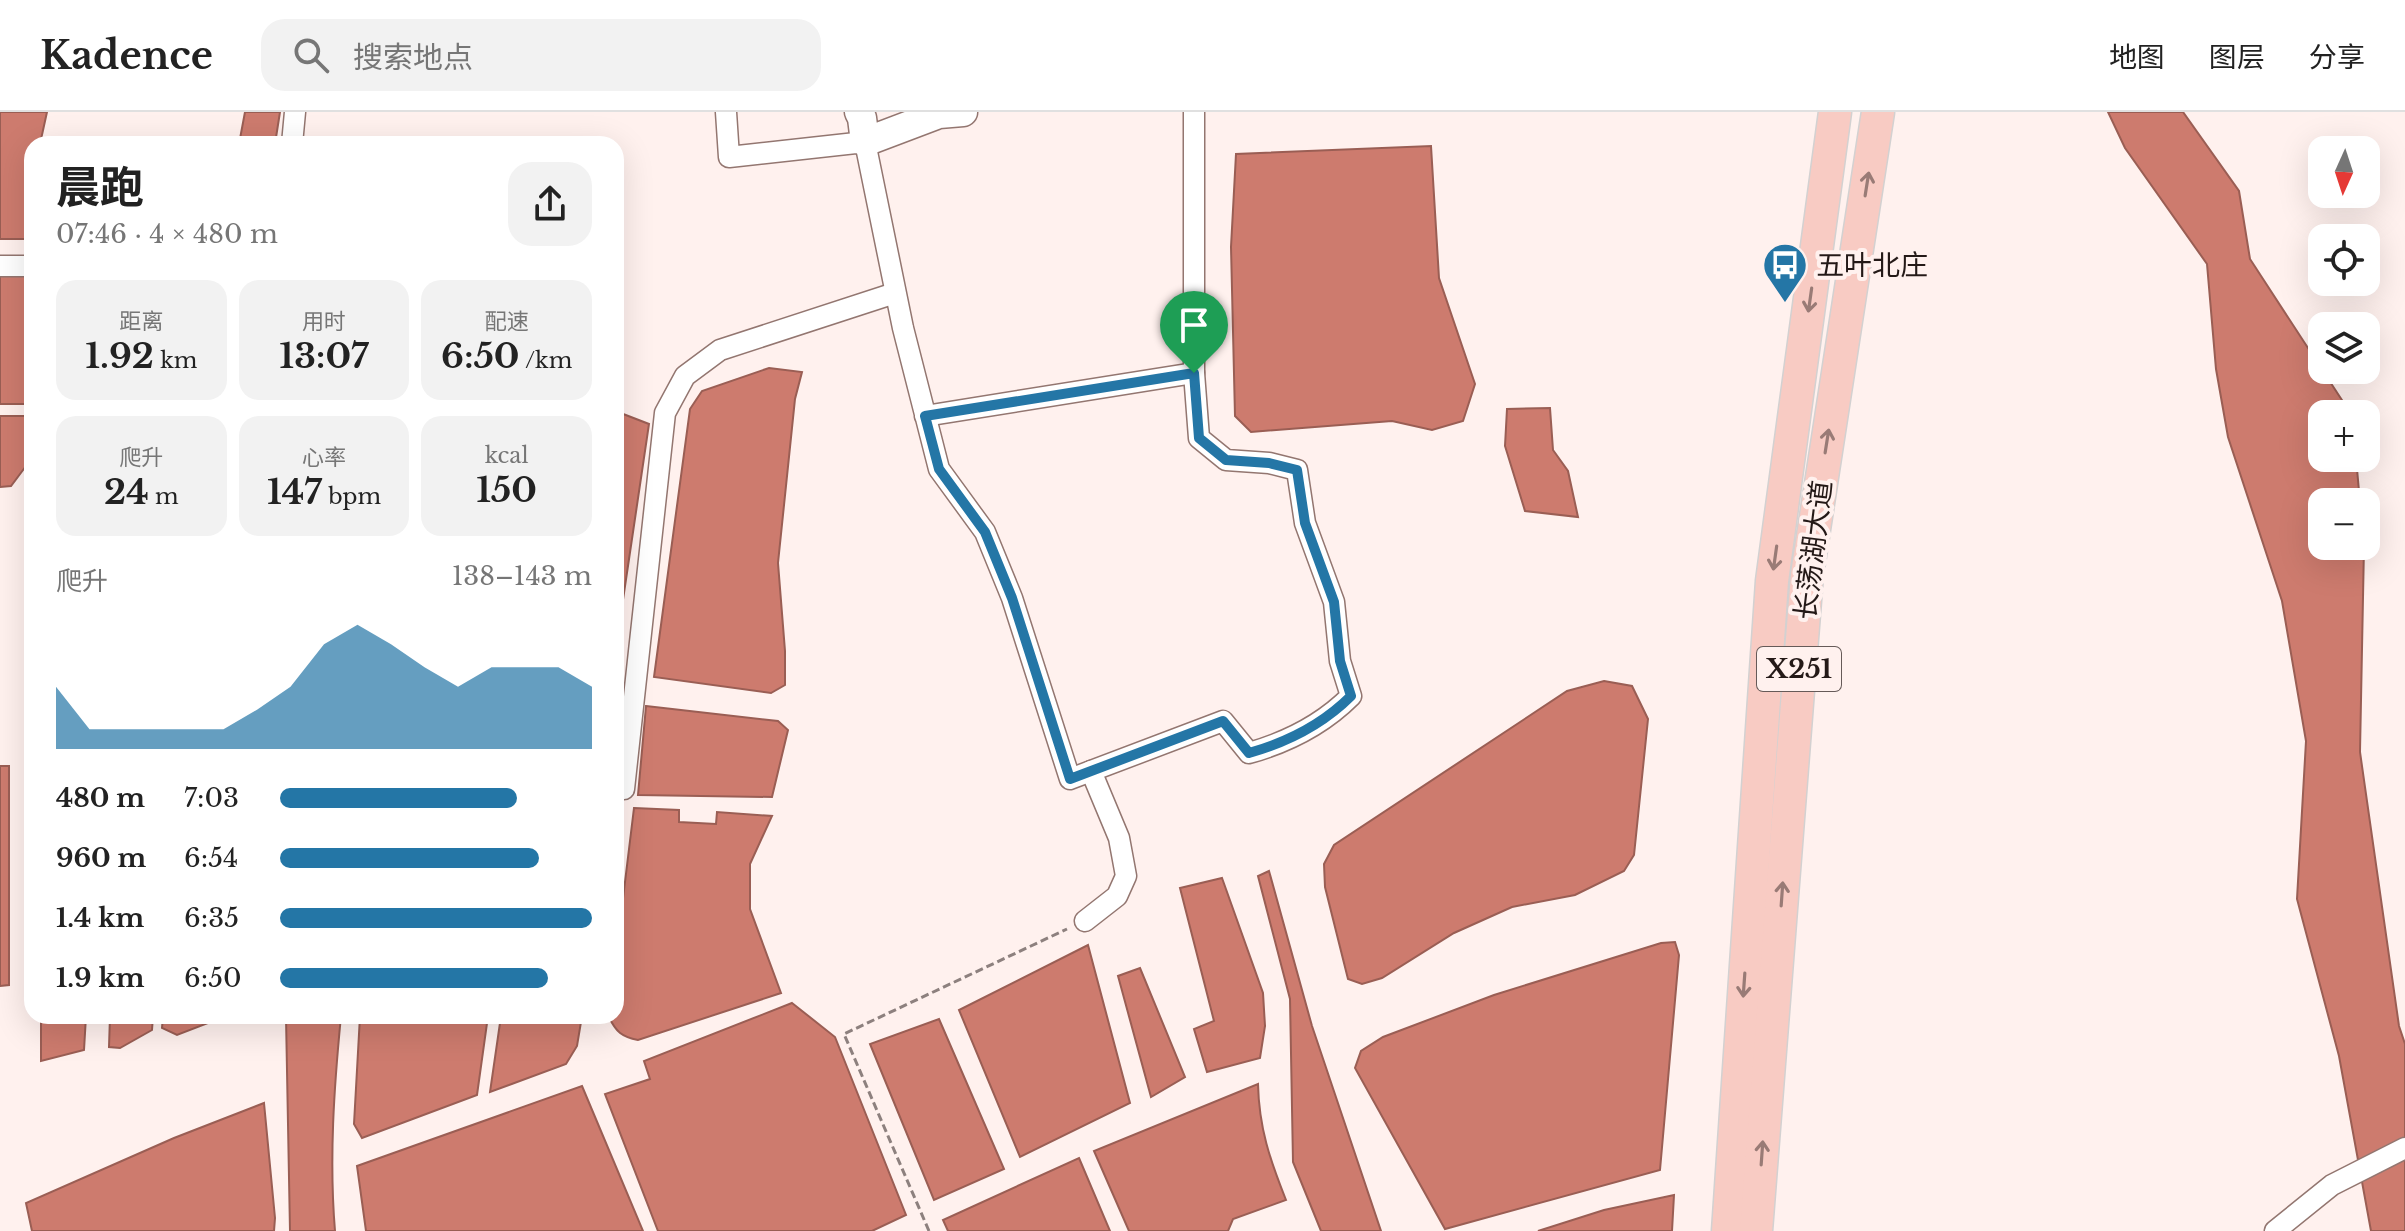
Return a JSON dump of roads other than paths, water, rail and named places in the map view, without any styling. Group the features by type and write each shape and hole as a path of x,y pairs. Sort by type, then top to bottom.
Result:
{"main road":[{"name":"长荡湖大道","path":"1728,1231 1772,581 1835,112"},
{"name":"长荡湖大道","path":"1756,1231 1807,575 1878,112"}],"street":[{"path":"293,136 295,112"},
{"path":"726,112 729,157 865,142 939,114 963,112"},
{"path":"859,112 895,293 939,469 985,532 1012,598 1070,779 1223,721 1249,753 1280,744 1330,716 1351,696 1340,661 1334,602 1305,523 1297,470 1269,463 1226,460 1199,438 1194,373 1194,112"},
{"path":"0,266 24,266"},
{"path":"624,789 665,413 685,376 720,350 895,293"},
{"path":"925,416 1194,373"},
{"path":"1085,921 1117,896 1126,876 1119,838 1091,771"},
{"path":"2275,1231 2332,1185 2405,1148"}],"place":[{"name":"五叶北庄","path":"1785,304"}]}
